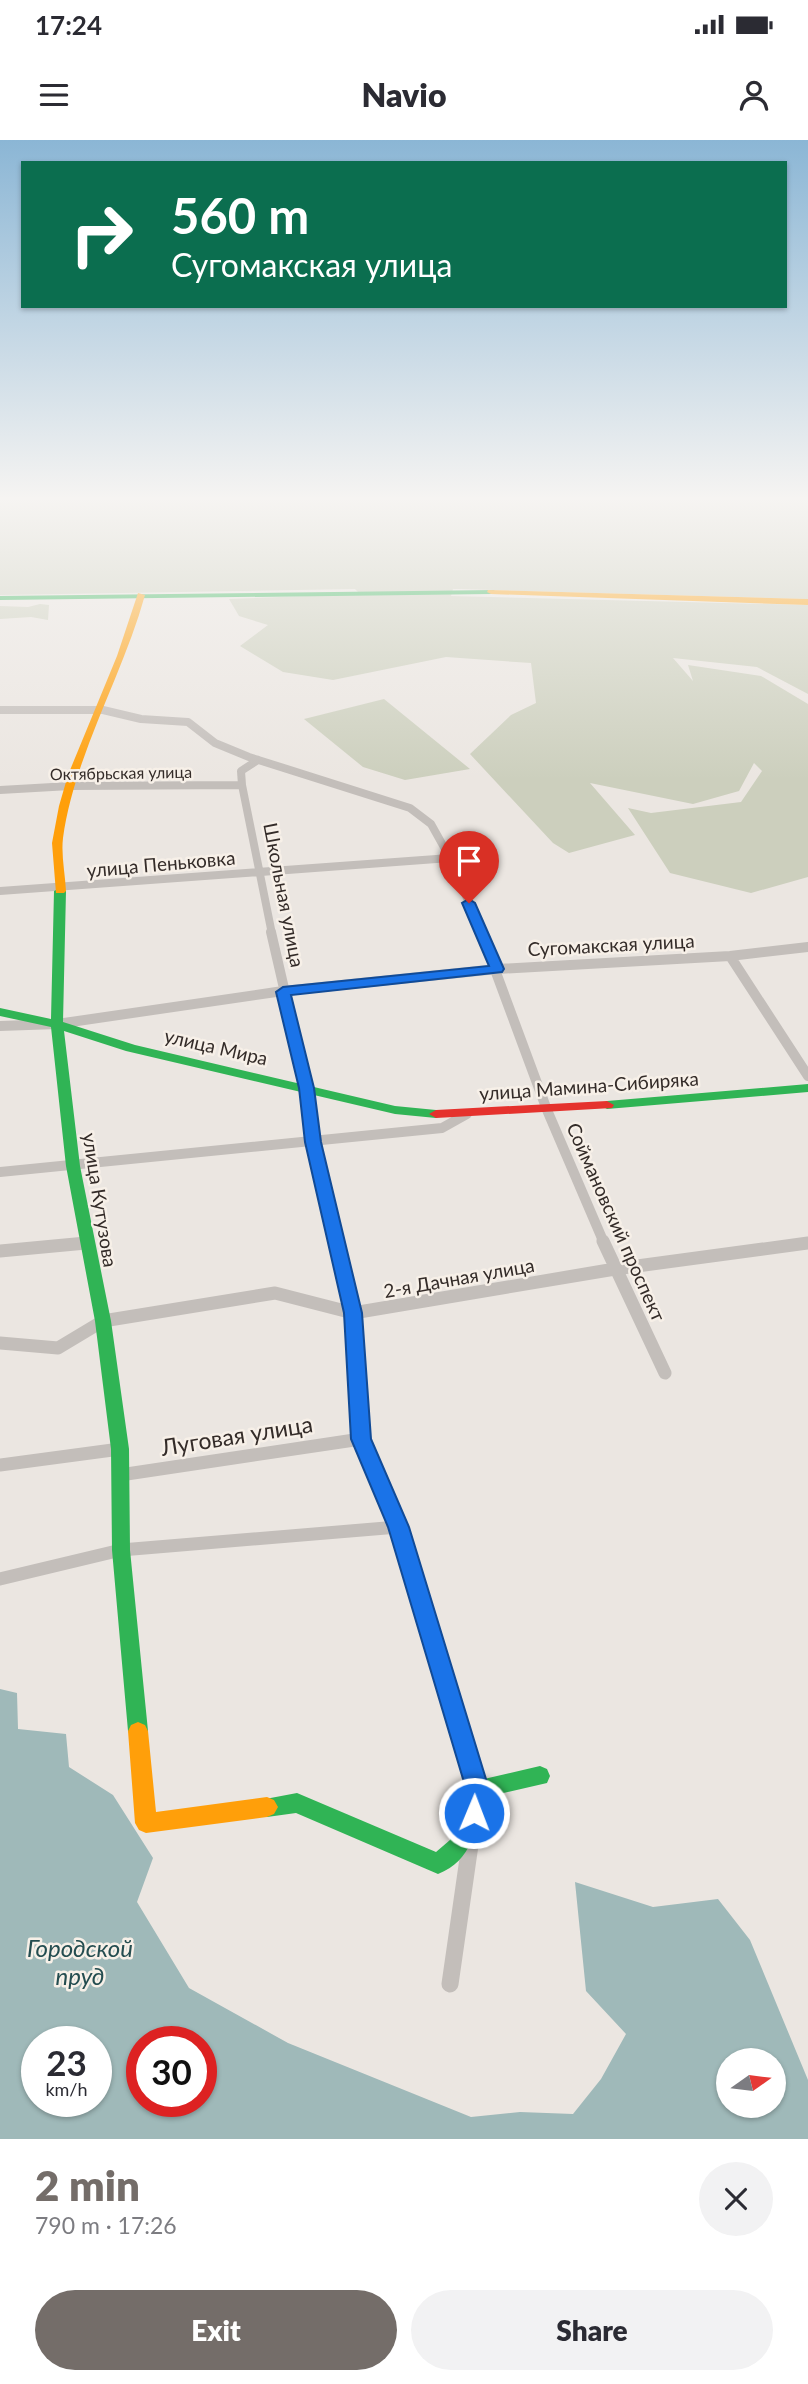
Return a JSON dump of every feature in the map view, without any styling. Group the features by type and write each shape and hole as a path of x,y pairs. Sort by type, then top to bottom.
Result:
{"street":[{"path":"0,598 251,593"},
{"path":"557,593 808,602"},
{"name":"улица Кутузова","path":"141,595 132,633 70,786 58,839 60,888 57,1024 74,1166 86,1243 103,1321 120,1449 121,1549 146,1823 297,1803 438,1864 459,1847 478,1789"},
{"path":"0,710 103,710"},
{"name":"Соймановский проспект","path":"103,710 141,719 188,722 215,743 258,760 410,808 431,824 450,858 497,969 547,1110 615,1269 665,1373"},
{"path":"242,785 241,771 258,760"},
{"name":"Октябрьская улица","path":"0,790 70,786 242,785"},
{"name":"Школьная улица","path":"242,785 283,992 307,1088 313,1142 353,1313 361,1439 398,1527 478,1789 450,1984"},
{"name":"улица Пеньковка","path":"0,891 450,858"},
{"name":"Сугомакская улица","path":"0,1026 57,1024 283,992 497,969 730,956 808,947"},
{"path":"730,956 808,1076"},
{"name":"улица Мира","path":"0,1012 57,1024 131,1048 396,1110 421,1114 467,1114"},
{"name":"улица Мамина-Сибиряка","path":"0,1172 442,1128 467,1114 808,1088"},
{"path":"0,1251 86,1243"},
{"name":"2-я Дачная улица","path":"0,1343 58,1349 103,1321 275,1293 353,1313 615,1269 808,1243"},
{"name":"Луговая улица","path":"120,1475 361,1439"},
{"path":"0,1465 120,1449"},
{"path":"0,1579 121,1549 398,1527"},
{"path":"478,1789 540,1776"}],"green space":[{"path":"0,593 101,593 0,595"},
{"path":"452,593 451,596 808,605 808,694 757,667 673,658 693,681 688,665 761,676 808,704 808,877 751,893 670,873 628,808 651,813 741,802 762,771 754,763 739,791 693,804 590,783 635,835 569,853 553,843 470,754 511,715 536,703 531,663 446,657 333,680 283,672 240,646 268,625 239,616 229,599"},
{"path":"609,593 808,593 808,599"},
{"path":"49,605 48,620 31,617 0,619 0,606 28,607"},
{"path":"384,699 470,769 405,780 363,767 304,719"}],"water":[{"name":"Городской пруд","path":"0,1689 17,1693 18,1729 66,1734 69,1767 113,1795 153,1858 137,1902 189,1988 288,2043 471,2117 520,2112 573,2114 601,2079 626,2034 586,1991 575,1882 653,1907 718,1899 750,1940 808,2080 808,2139 0,2139"}],"traffic: fast":[{"path":"0,598 386,593"},
{"path":"60,891 57,1024 73,1166 103,1321 120,1449 121,1550 138,1731"},
{"path":"0,1012 57,1024 131,1048 395,1110 436,1114"},
{"path":"607,1105 808,1088"},
{"path":"267,1807 297,1803 438,1864 459,1847 478,1789 540,1776"}],"traffic: slow":[{"path":"532,593 808,602"},
{"path":"60,891 58,837 64,806 73,775 121,656 141,595"},
{"path":"138,1731 146,1823 267,1807"}],"traffic: jam":[{"path":"436,1114 607,1105"}],"route":[{"path":"469,903 497,969 283,992 307,1088 313,1142 353,1313 361,1439 398,1527 462,1736 478,1789 474,1813"}]}
